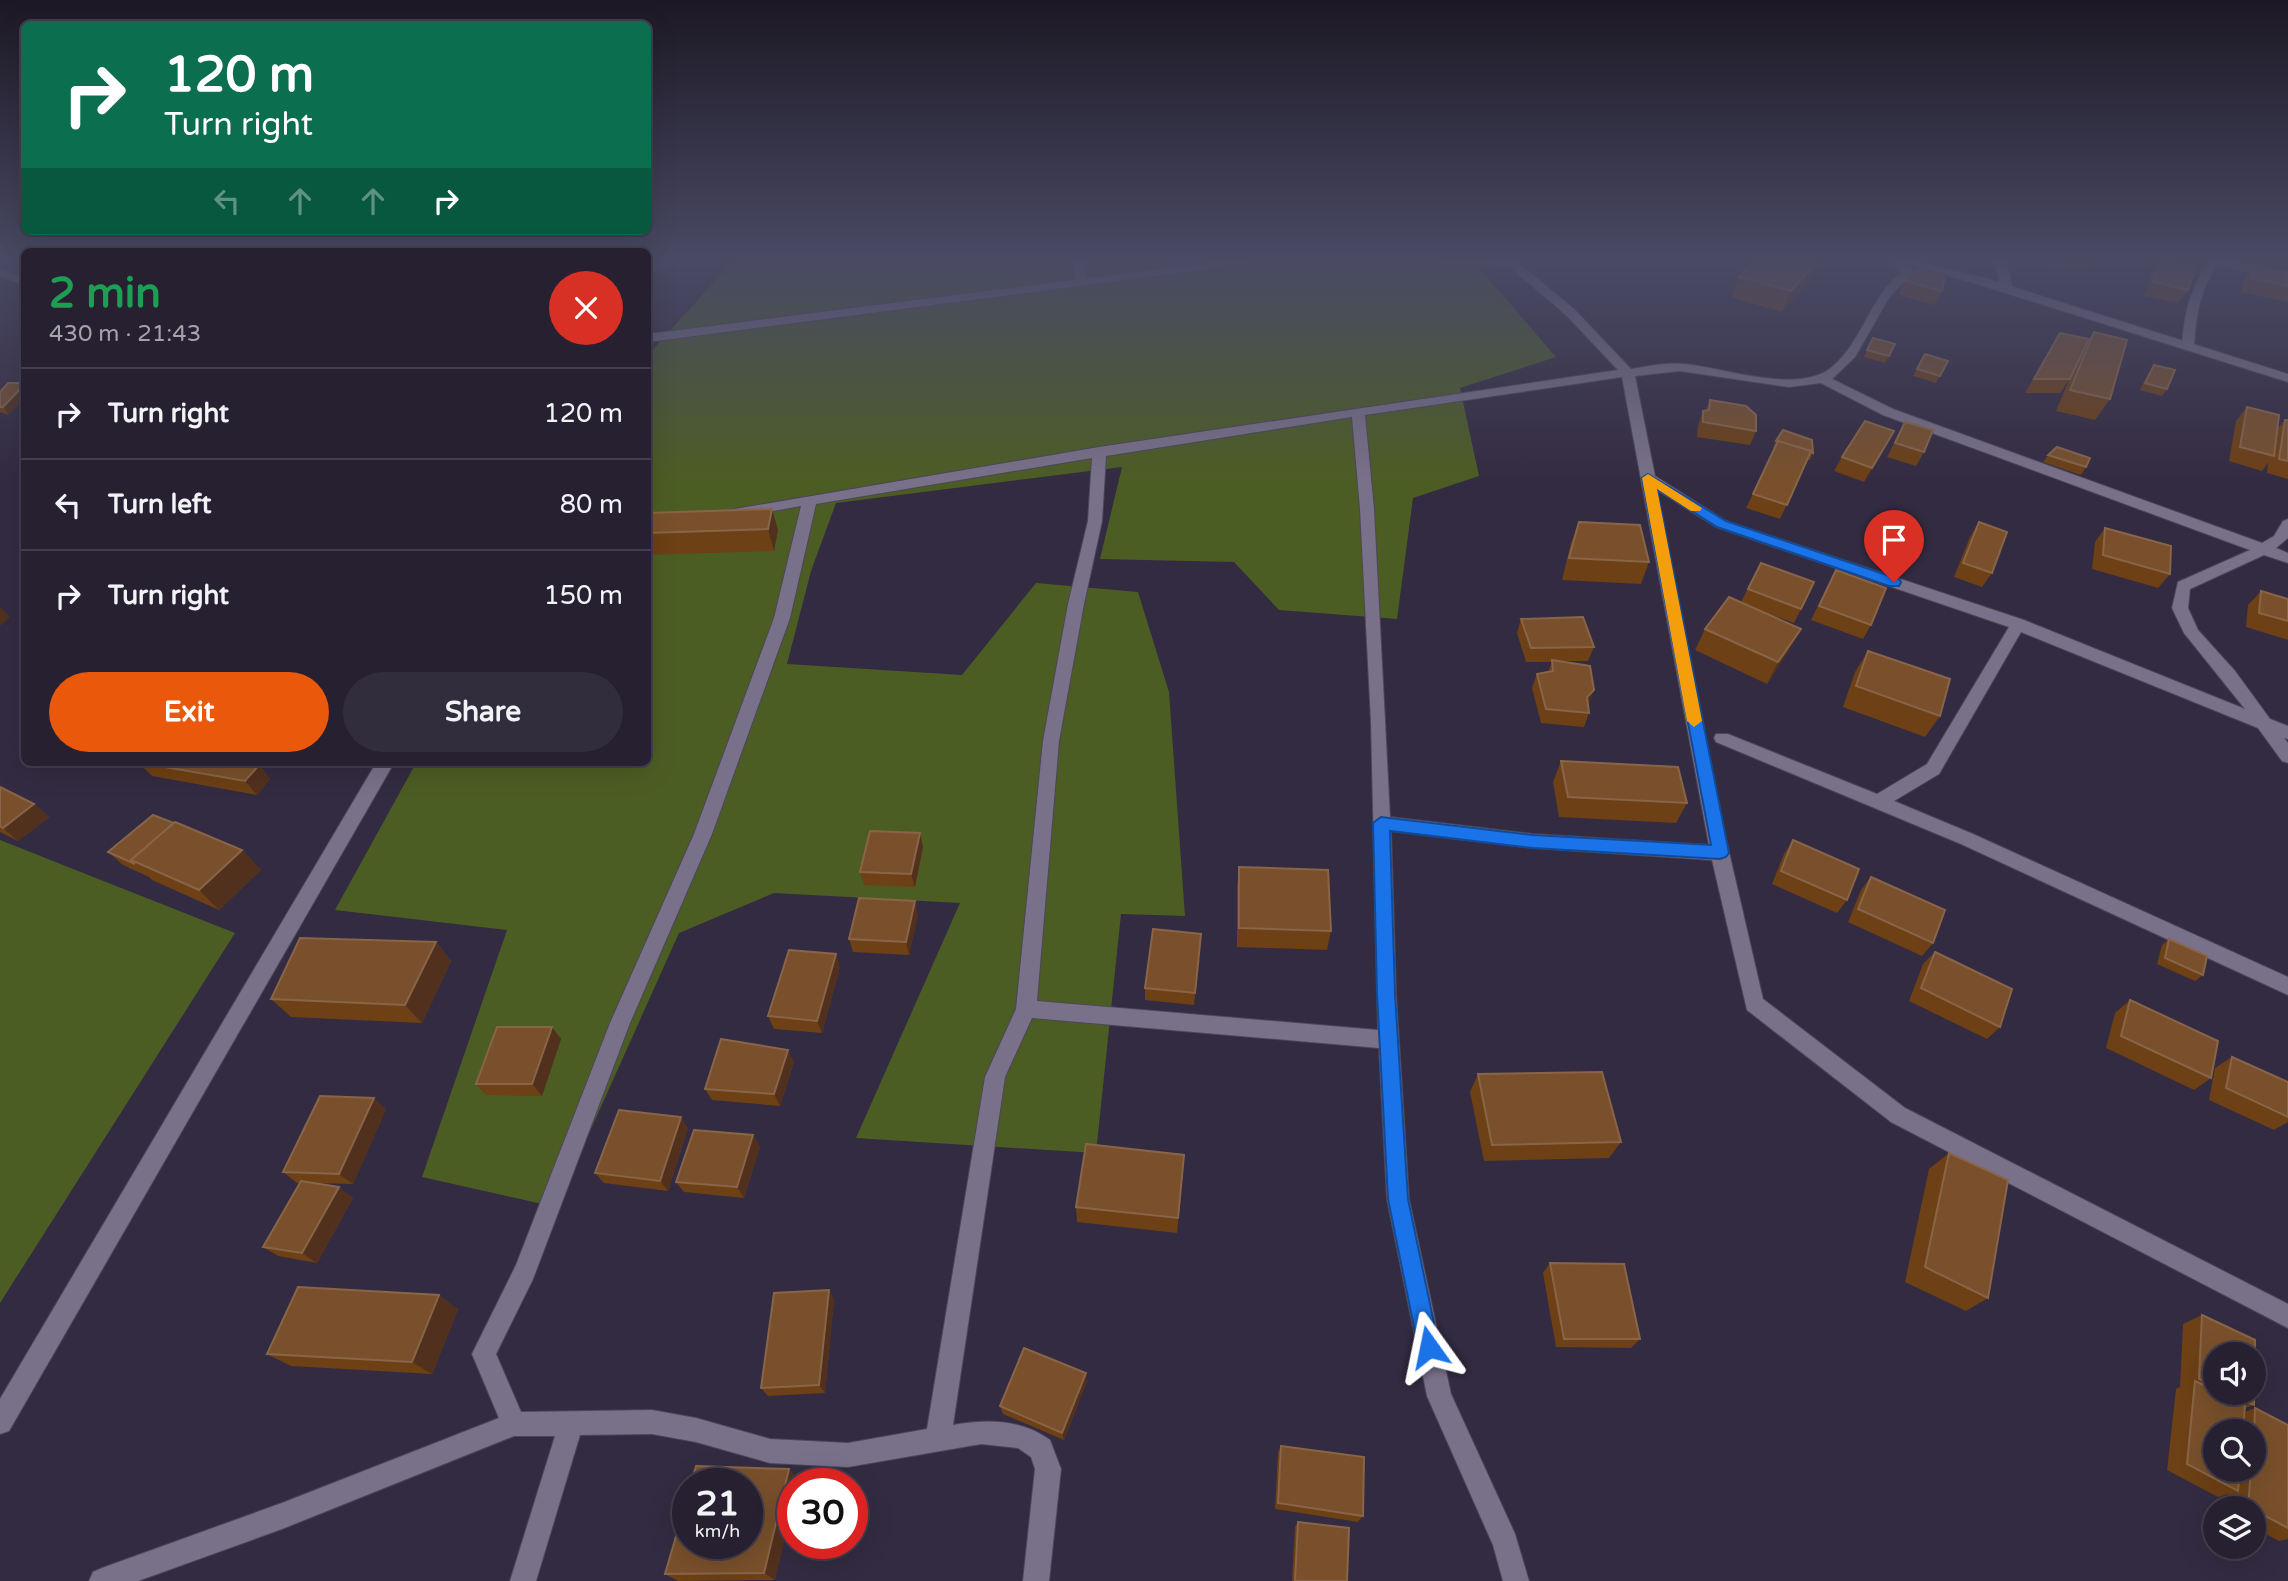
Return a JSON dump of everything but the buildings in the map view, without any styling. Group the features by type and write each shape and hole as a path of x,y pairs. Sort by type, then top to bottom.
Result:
{"street":[{"path":"651,338 671,335"},
{"path":"1592,335 1628,373 1720,853 1754,1004 1898,1115 2288,1316"},
{"path":"719,516 1099,451 1669,367 1792,383 1823,379 1843,363 1860,335"},
{"path":"2152,335 2288,378"},
{"path":"2188,346 2189,335"},
{"path":"651,349 662,336"},
{"path":"1823,379 1888,412 2288,558"},
{"path":"1358,411 1375,647 1389,1040 1398,1199 1439,1396 1506,1543 1516,1581"},
{"path":"938,1440 995,1077 1026,1009 1051,741 1076,604 1096,521 1099,451"},
{"path":"1648,478 1721,524 2018,624 2288,733"},
{"path":"514,1424 484,1354 525,1271 620,1023 703,834 782,618 810,500"},
{"path":"2288,524 2280,539 2262,550 2190,580 2183,586 2180,608 2192,633 2229,675 2288,755"},
{"path":"1878,802 1933,769 2018,624"},
{"path":"1721,738 1967,839 2288,986"},
{"path":"0,1422 383,766"},
{"path":"1381,823 1533,841 1720,853"},
{"path":"1026,1009 1389,1040"},
{"path":"102,1581 282,1516 514,1424 652,1422 696,1430 770,1451 848,1455 981,1433 1003,1434 1030,1441 1041,1449 1048,1469 1036,1581"},
{"path":"523,1581 571,1423"}],"green space":[{"path":"666,335 1537,335 1556,357 1460,388 1479,476 1413,498 1397,619 1279,610 1234,562 1100,559 1122,467 836,503 811,571 787,664 962,675 1036,583 1138,592 1169,692 1185,916 1121,914 1096,1153 856,1138 960,903 774,893 679,933 556,1207 422,1177 507,930 335,910 414,766 651,766 651,352"},
{"path":"0,840 235,933 0,1303"}],"slow traffic":[{"path":"1694,721 1648,478 1696,508"}],"route":[{"path":"1429,1347 1398,1199 1386,994 1381,823 1533,841 1720,853 1648,478 1721,524 1894,582"}]}
